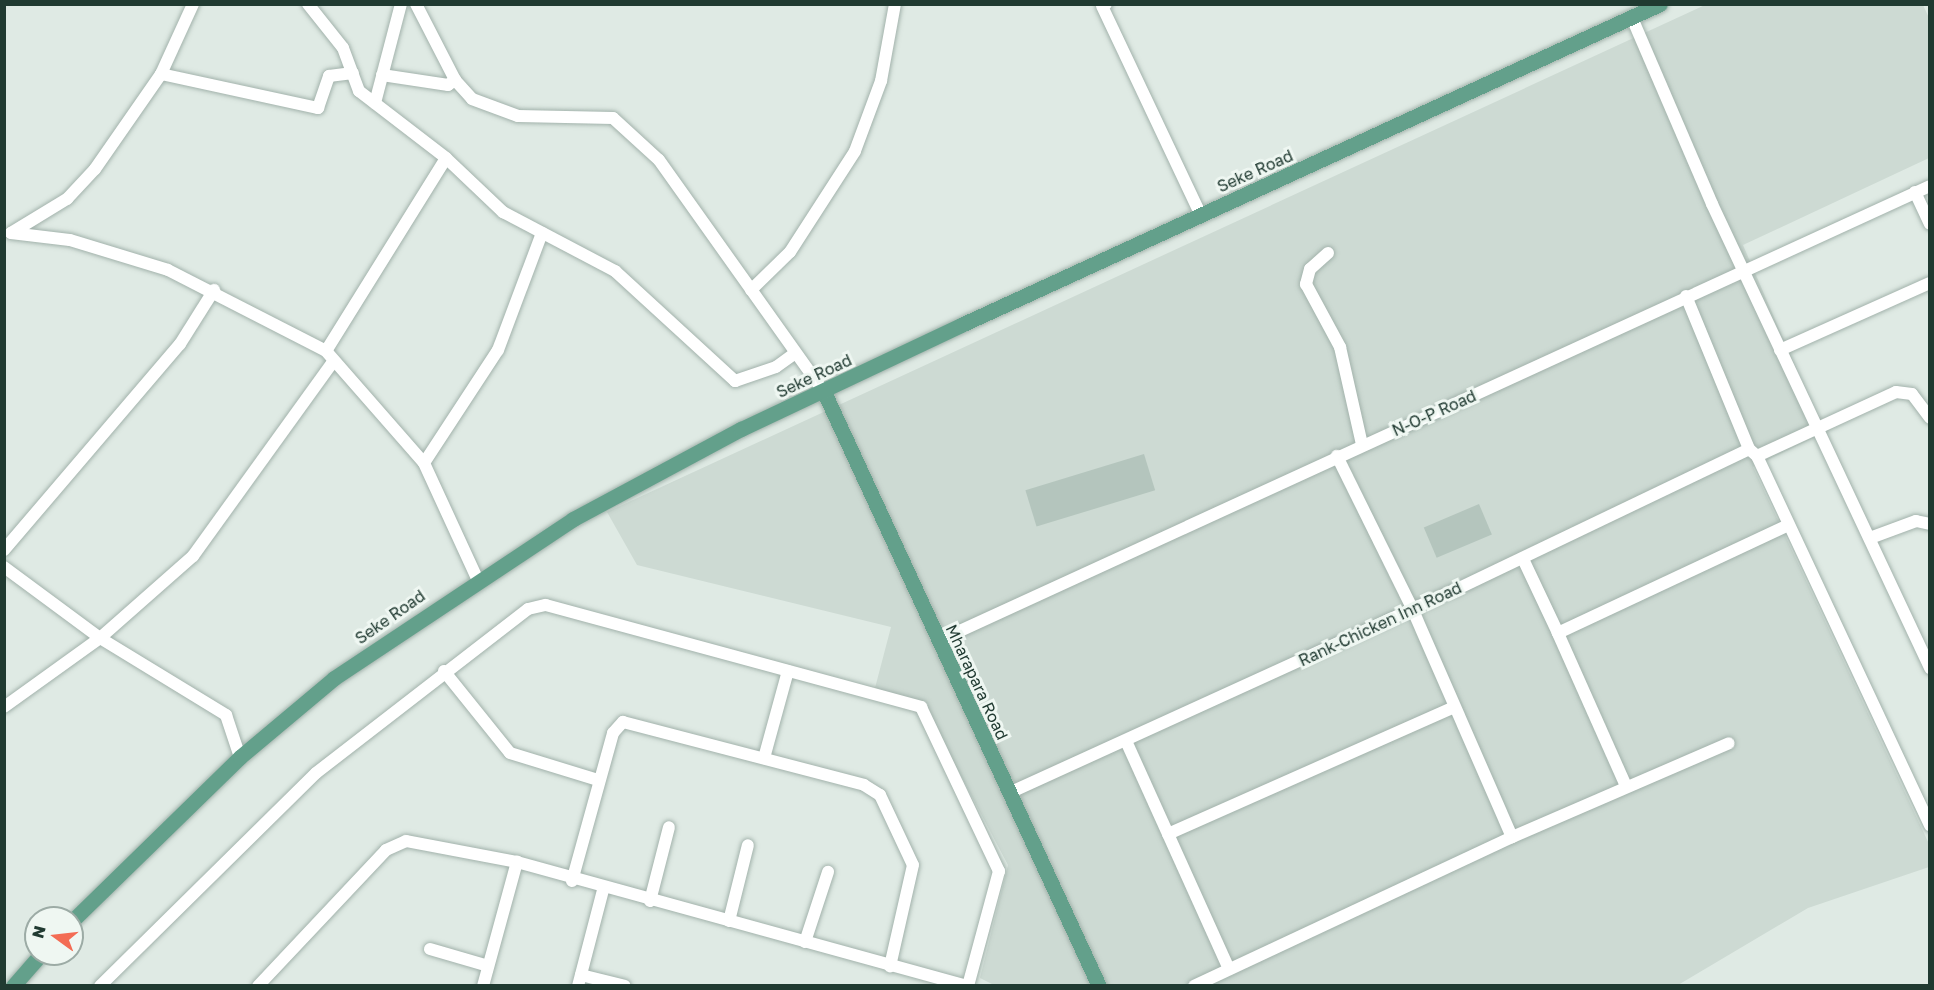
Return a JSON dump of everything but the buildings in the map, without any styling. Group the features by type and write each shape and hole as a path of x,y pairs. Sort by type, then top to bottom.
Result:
{"main road":[{"name":"Seke Road","path":"84,909 240,757 334,678 477,578 612,498 824,392 1201,215 1660,4"},
{"name":"Mharapara Road","path":"824,392 1099,986"},
{"path":"13,986 30,966"}],"street":[{"path":"8,235 77,191 161,74 193,4"},
{"path":"308,4 343,48 359,91 446,158 503,212 615,271 735,381 776,368 794,354"},
{"path":"375,103 401,4"},
{"path":"416,4 455,80 472,99 518,116 613,118 659,160 794,354 824,392"},
{"path":"751,290 790,252 855,151 881,81 895,4"},
{"path":"1106,4 1102,6 1201,215"},
{"path":"1632,18 1816,429 1870,538 1929,668"},
{"path":"161,74 318,108 329,76 353,73"},
{"path":"382,75 448,85 455,80"},
{"path":"326,351 446,158"},
{"name":"N-O-P Road","path":"938,641 1686,296 1743,267 1929,186"},
{"path":"1915,192 1929,225"},
{"path":"423,463 498,350 542,233"},
{"path":"8,235 70,240 214,290 254,317 326,351 332,363 423,463 477,578"},
{"path":"1328,253 1310,269 1306,284 1340,347 1362,445"},
{"path":"1780,350 1929,283"},
{"path":"4,550 180,344 200,304 214,290"},
{"path":"1686,296 1786,526 1929,825"},
{"path":"4,707 100,638 193,556 332,363"},
{"name":"Rank-Chicken Inn Road","path":"1008,793 1413,610 1753,452 1816,429 1896,392 1912,394 1929,418"},
{"path":"1337,456 1413,610 1453,708 1512,837"},
{"path":"1870,538 1916,521 1929,524"},
{"path":"1558,633 1786,526"},
{"path":"1522,559 1558,633 1626,786"},
{"path":"4,567 100,638 226,715 240,757"},
{"path":"102,985 316,773 444,671 528,609 546,605 921,707 999,871 967,986 948,984 729,921 603,890 517,862 430,842 406,841 386,850 258,986"},
{"path":"764,758 788,670"},
{"path":"444,671 510,753 598,780"},
{"path":"1168,834 1453,708"},
{"path":"572,881 598,780 613,733 622,722 764,758 864,785 880,795 912,865 890,966"},
{"path":"1126,741 1229,969"},
{"path":"1194,986 1512,837 1730,743"},
{"path":"650,901 669,827"},
{"path":"729,921 748,845"},
{"path":"483,986 517,862"},
{"path":"805,942 828,872"},
{"path":"603,890 580,980 625,986"},
{"path":"429,949 488,966"}],"shaded area":[{"path":"1705,5 1923,5 1929,18 1929,158 1743,245 1824,433 1753,467 1929,844 1929,867 1808,908 1678,985 996,986 980,978 1008,865 924,706 875,688 891,627 637,565 607,512"}]}
